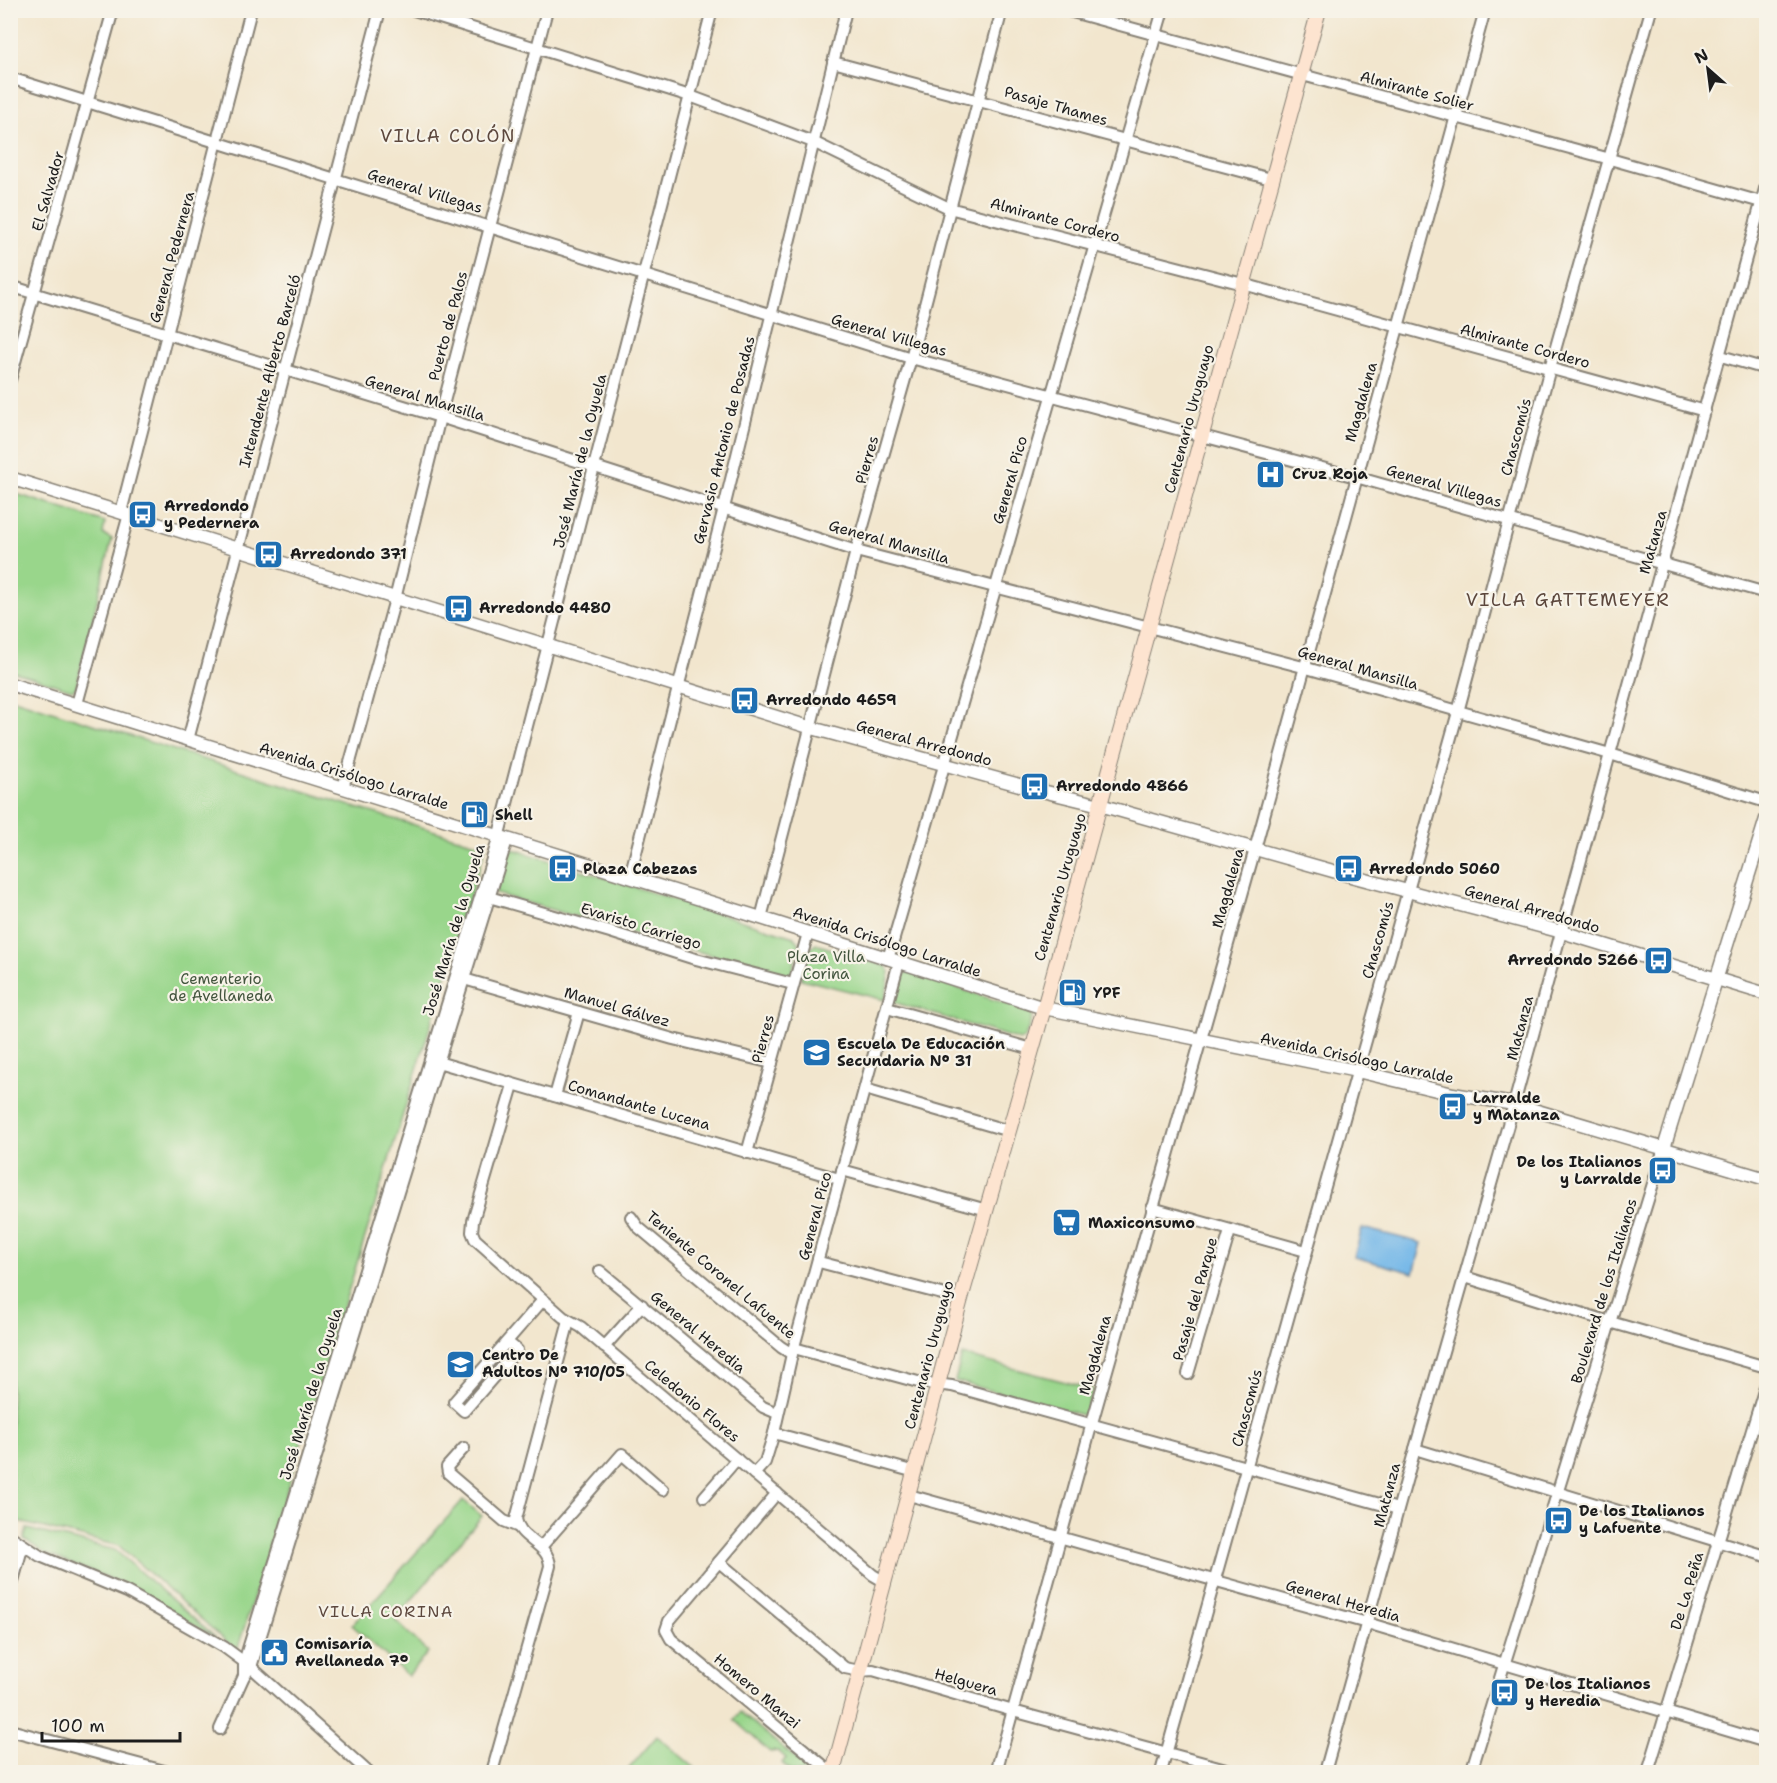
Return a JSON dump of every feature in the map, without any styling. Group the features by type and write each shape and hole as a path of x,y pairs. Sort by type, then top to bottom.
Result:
{"main road":[{"name":"Centenario Uruguayo","path":"832,1773 940,1384 961,1299 1044,1008 1319,10"}],"street":[{"name":"El Salvador","path":"10,380 113,10"},
{"name":"General Pedernera","path":"77,704 167,334 251,10"},
{"name":"Intendente Alberto Barceló","path":"188,740 380,10"},
{"name":"Almirante Cordero","path":"414,10 690,96 813,142 950,208 1243,284 1705,411"},
{"name":"Puerto de Palos","path":"343,788 396,599 440,417 547,10"},
{"name":"José María de la Oyuela","path":"220,1729 246,1668 503,838 548,645 712,10"},
{"name":"Gervasio Antonio de Posadas","path":"630,876 846,10"},
{"name":"Pierres","path":"761,918 812,728 856,550 911,358 1002,10"},
{"name":"Almirante Solier","path":"1065,10 1761,202"},
{"name":"General Pico","path":"754,1474 765,1462 774,1433 793,1351 887,1008 893,961 944,764 1163,10"},
{"name":"Magdalena","path":"996,1773 1060,1536 1255,849 1303,667 1485,10"},
{"name":"Chascomús","path":"1161,1773 1458,712 1550,368 1651,10"},
{"name":"Pasaje Thames","path":"833,62 1271,179"},
{"name":"General Villegas","path":"10,78 911,358 1202,434 1767,593"},
{"name":"Matanza","path":"1325,1773 1562,932 1767,185"},
{"name":"General Mansilla","path":"10,286 440,417 856,550 1303,667 1610,754 1767,802"},
{"path":"1721,356 1767,369"},
{"name":"General Arredondo","path":"10,478 812,728 1562,932 1767,994"},
{"name":"Avenida Crisólogo Larralde","path":"10,684 630,876 1044,1008 1357,1071 1453,1094 1514,1104 1767,1179"},
{"name":"Boulevard de los Italianos","path":"1471,1773 1767,819"},
{"name":"Evaristo Carriego","path":"485,896 692,958 793,984"},
{"name":"Pierres","path":"747,1153 808,933"},
{"name":"Manuel Gálvez","path":"460,978 673,1039 772,1063"},
{"path":"887,1008 1032,1048"},
{"path":"555,1096 579,1012"},
{"name":"Comandante Lucena","path":"434,1061 747,1153 987,1210"},
{"name":"Celedonio Flores","path":"513,1085 473,1221 472,1232 479,1244 569,1321 582,1327 873,1575 885,1582"},
{"path":"865,1089 1009,1131"},
{"path":"1152,1208 1306,1251"},
{"name":"Teniente Coronel Lafuente","path":"631,1217 638,1227 781,1347 918,1382 940,1384 1092,1423 1398,1509"},
{"name":"Pasaje del Parque","path":"1188,1374 1230,1231"},
{"path":"819,1262 961,1299"},
{"name":"General Heredia","path":"600,1271 763,1407 777,1413"},
{"path":"1464,1276 1610,1322 1767,1367"},
{"path":"507,1342 517,1350 465,1411 454,1402 543,1300"},
{"path":"604,1347 642,1305"},
{"path":"519,1527 517,1512 569,1321"},
{"name":"De La Peña","path":"1648,1773 1767,1384"},
{"path":"774,1433 915,1472"},
{"path":"464,1448 447,1467 448,1473 504,1521 519,1527 542,1547 547,1553 550,1566 492,1773"},
{"path":"1415,1449 1767,1556"},
{"path":"542,1547 622,1454 663,1490"},
{"path":"704,1497 737,1459"},
{"path":"719,1563 777,1493"},
{"name":"General Heredia","path":"909,1495 1367,1623 1767,1742"},
{"path":"10,1536 50,1560 127,1592 200,1633 246,1668 368,1773"},
{"path":"10,1592 23,1545"},
{"name":"Homero Manzi","path":"719,1563 669,1621 666,1630 671,1639 832,1773"},
{"name":"Helguera","path":"719,1563 846,1668 860,1671 873,1670 1237,1773"},
{"path":"10,1730 168,1773"}],"green space":[{"path":"10,492 105,522 103,534 112,539 76,688 72,690 11,671"},
{"name":"Cementerio de Avellaneda","path":"11,698 357,808 486,846 237,1651 119,1546 11,1520"},
{"path":"513,849 794,937 799,945 792,972 784,976 497,894 495,893 509,850"},
{"name":"Plaza Villa Corina","path":"816,944 886,966 890,972 885,1000 801,979 809,949"},
{"path":"907,972 1029,1011 1032,1017 1025,1038 1020,1040 893,1002 901,976"},
{"path":"962,1355 1093,1389 1086,1416 955,1381"},
{"path":"463,1500 482,1516 395,1620 428,1652 408,1676 352,1625"},
{"path":"27,1529 115,1550 216,1638 121,1583 46,1554 24,1539"},
{"path":"740,1712 812,1772 791,1772 782,1763 786,1758 778,1751 770,1752 734,1720"},
{"path":"657,1736 695,1768 691,1772 626,1772"}],"water":[{"path":"1362,1228 1422,1243 1414,1273 1354,1257"}],"place":[{"name":"Cruz Roja","path":"1271,474"},
{"name":"Arredondo y Pedernera","path":"143,515"},
{"name":"Arredondo 371","path":"269,554"},
{"name":"Arredondo 4480","path":"458,608"},
{"name":"Arredondo 4659","path":"745,700"},
{"name":"Arredondo 4866","path":"1035,786"},
{"name":"Shell","path":"474,815"},
{"name":"Plaza Cabezas","path":"562,869"},
{"name":"Arredondo 5060","path":"1348,869"},
{"name":"Arredondo 5266","path":"1659,960"},
{"name":"YPF","path":"1072,993"},
{"name":"Escuela De Educación Secundaria Nº 31","path":"816,1053"},
{"name":"Larralde y Matanza","path":"1452,1107"},
{"name":"De los Italianos y Larralde","path":"1663,1171"},
{"name":"Maxiconsumo","path":"1067,1223"},
{"name":"Centro De Adultos Nº 710/05","path":"461,1364"},
{"name":"De los Italianos y Lafuente","path":"1558,1520"},
{"name":"Comisaría Avellaneda 7°","path":"274,1653"},
{"name":"De los Italianos y Heredia","path":"1504,1693"}],"district":[{"name":"VILLA COLÓN","path":"448,136"},
{"name":"VILLA GATTEMEYER","path":"1568,600"},
{"name":"VILLA CORINA","path":"386,1611"}]}
